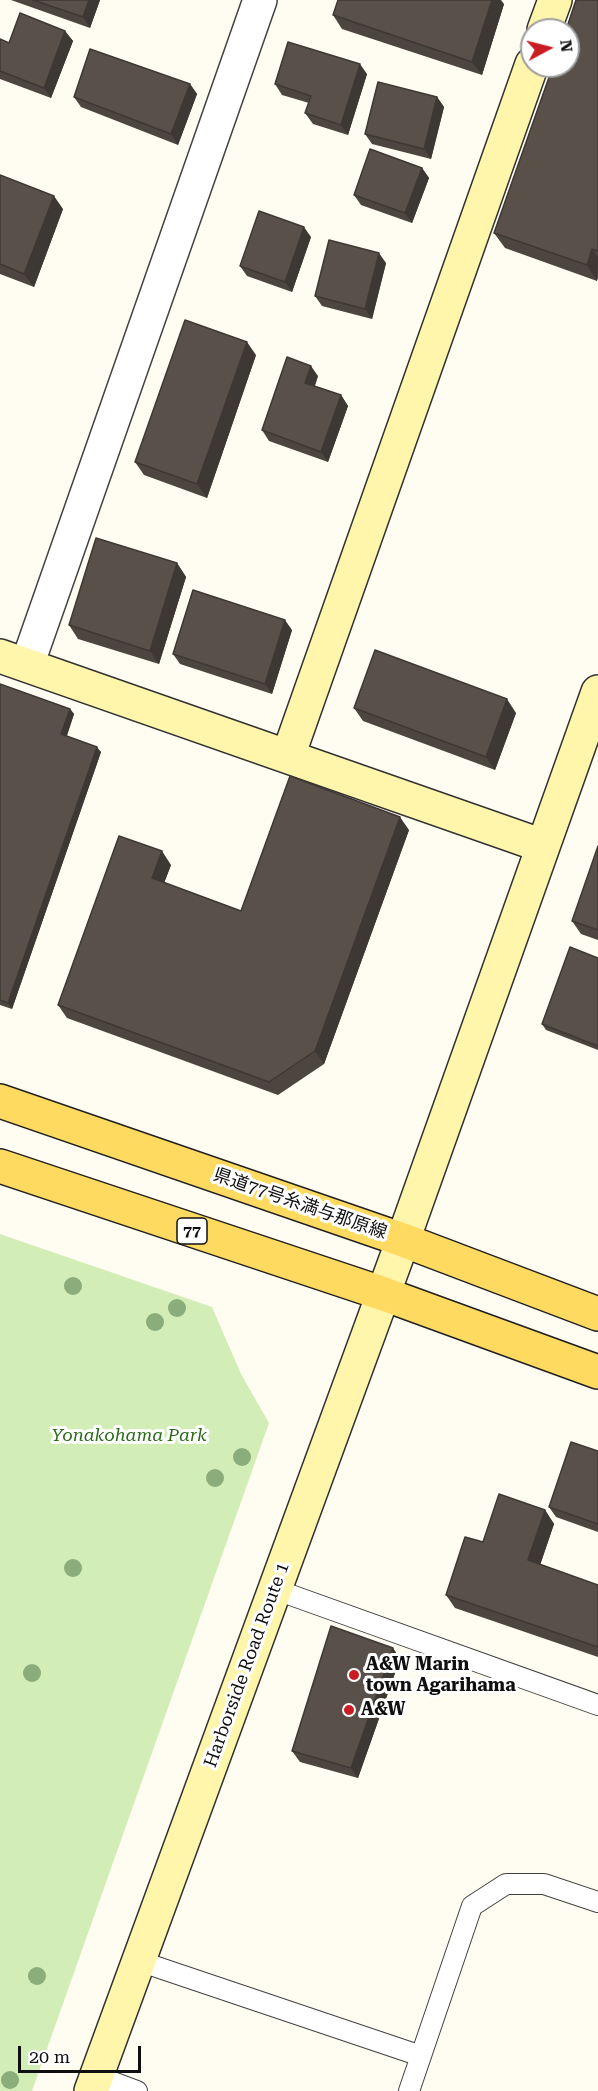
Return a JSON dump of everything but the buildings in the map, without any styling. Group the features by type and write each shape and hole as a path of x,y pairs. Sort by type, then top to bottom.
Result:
{"main road":[{"name":"県道77号糸満与那原線","path":"0,1101 403,1240 598,1314"},
{"name":"77","path":"0,1166 384,1294 598,1372"}],"street":[{"path":"260,0 196,180 13,661 543,846"},
{"path":"548,18 555,0"},
{"path":"288,756 527,78"},
{"name":"Harborside Road Route 1","path":"94,2083 384,1294 598,692"}],"lane":[{"path":"274,1589 598,1705"},
{"path":"409,2091 472,1906 506,1884 544,1884 598,1902"},
{"path":"139,1961 421,2056"},
{"path":"94,2083 137,2091"}],"green space":[{"name":"Yonakohama Park","path":"0,1234 212,1307 241,1374 269,1423 32,2091 0,2091"}],"place":[{"name":"A&W Marin town Agarihama","path":"354,1675"},
{"name":"A&W","path":"349,1710"}]}
